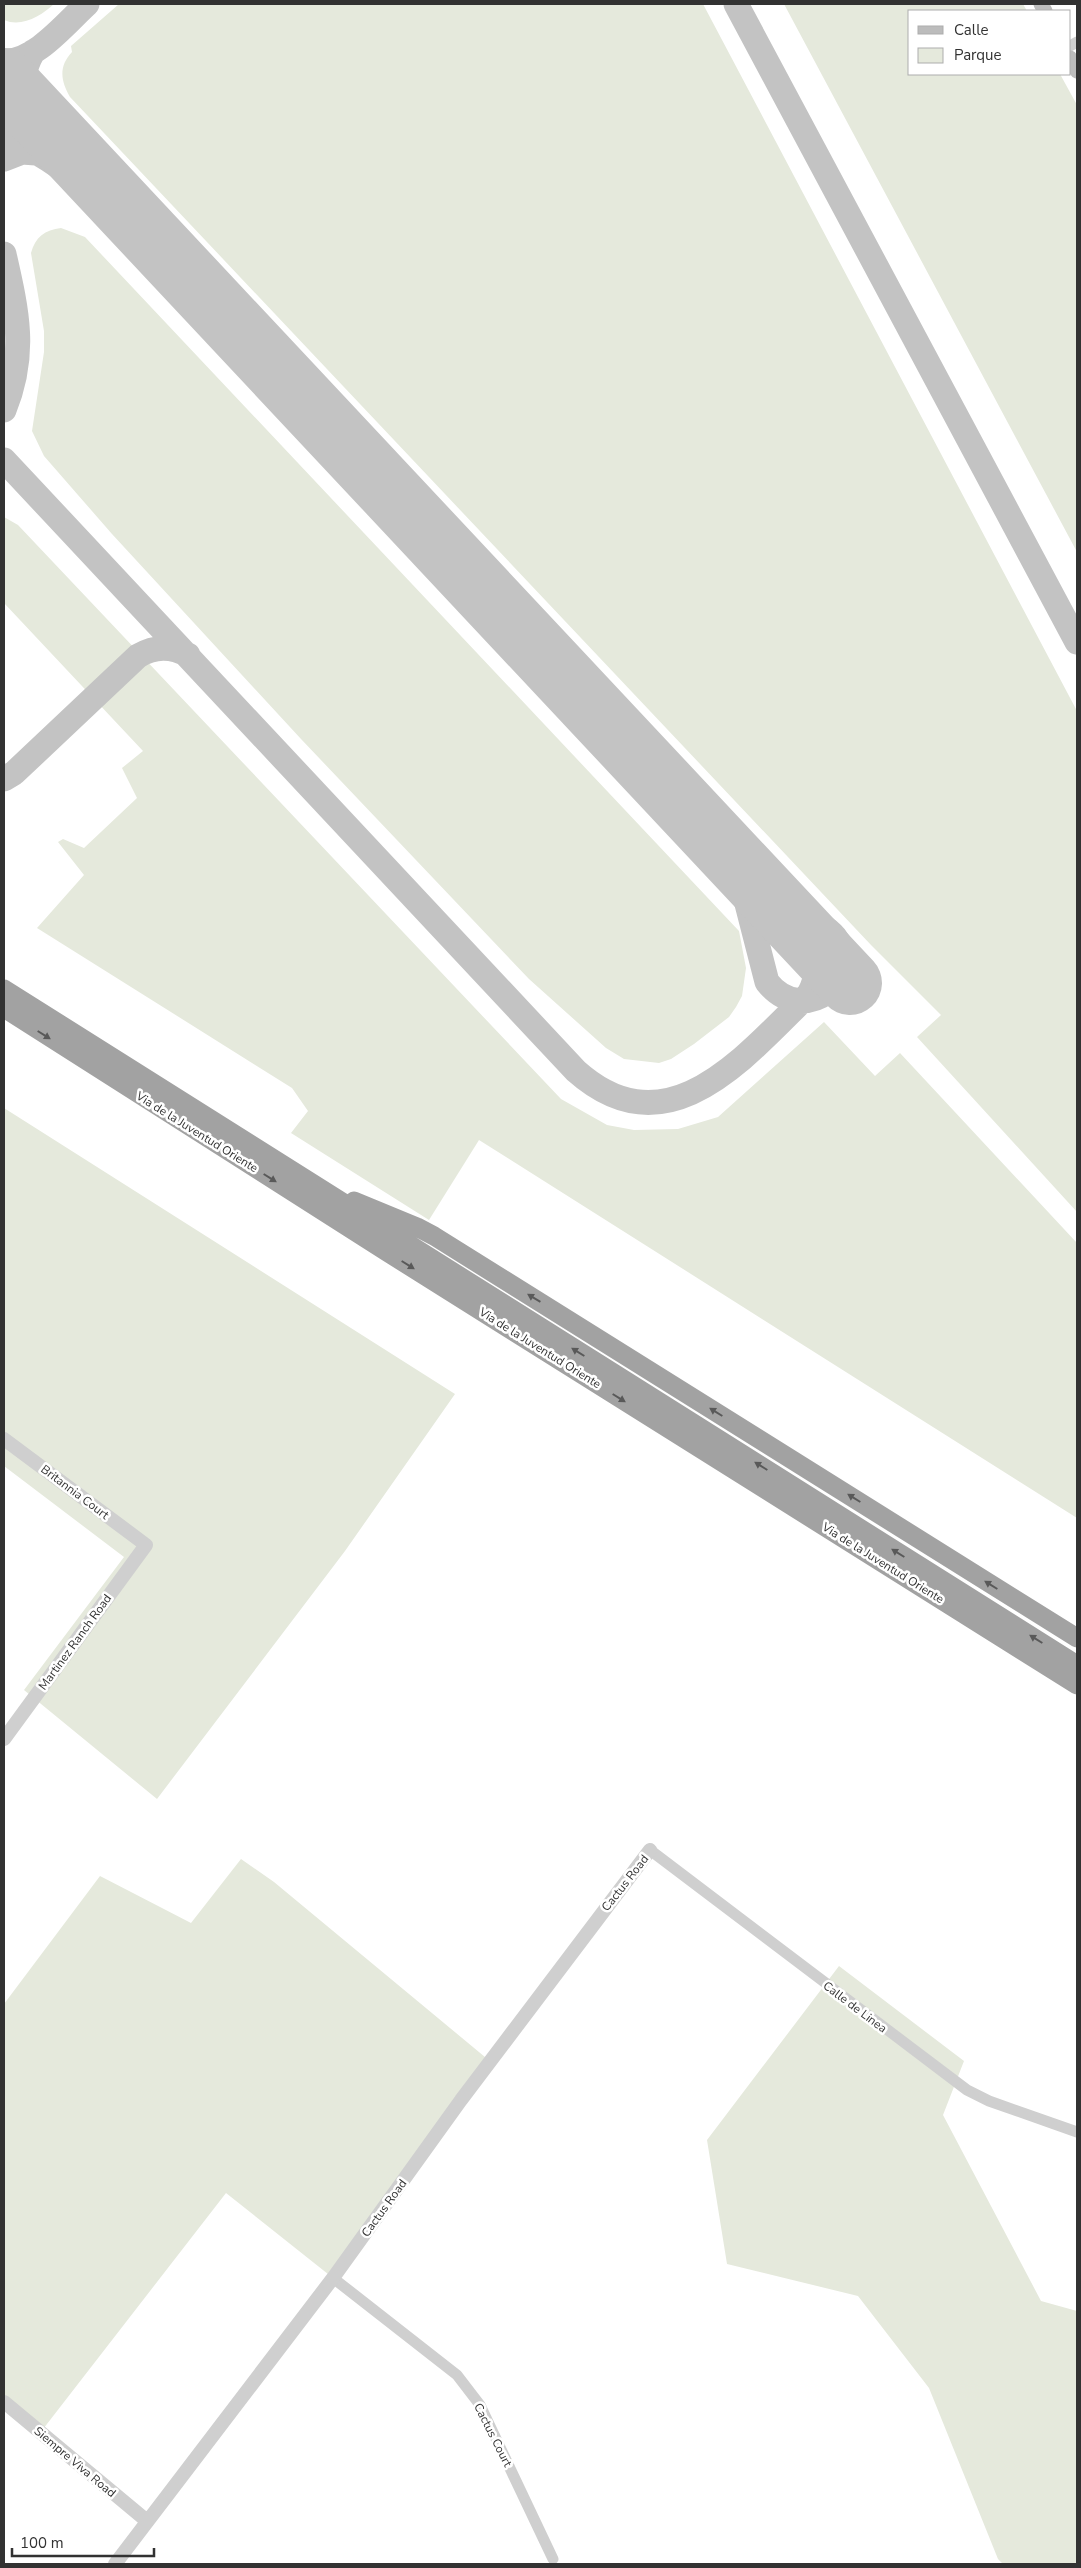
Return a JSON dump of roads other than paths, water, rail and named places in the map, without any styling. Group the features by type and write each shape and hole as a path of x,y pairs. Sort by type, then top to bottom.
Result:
{"highway":[{"name":"Via de la Juventud Oriente","path":"4,989 313,1186 1077,1665"},
{"name":"Via de la Juventud Oriente","path":"4,1008 378,1247 1077,1685"},
{"path":"313,1186 417,1227 434,1236 1077,1638"}],"main road":[{"path":"1071,60 1077,71"}],"street":[{"name":"Britannia Court","path":"4,1439 146,1546"},
{"name":"Martinez Ranch Road","path":"4,1738 146,1546"},
{"name":"Calle de Linea","path":"650,1850 972,2094 1077,2132"},
{"name":"Cactus Road","path":"115,2564 333,2278 461,2100 650,1850"},
{"name":"Cactus Court","path":"333,2278 457,2375 480,2406 553,2559"},
{"name":"Siempre Viva Road","path":"4,2402 147,2522"}]}
